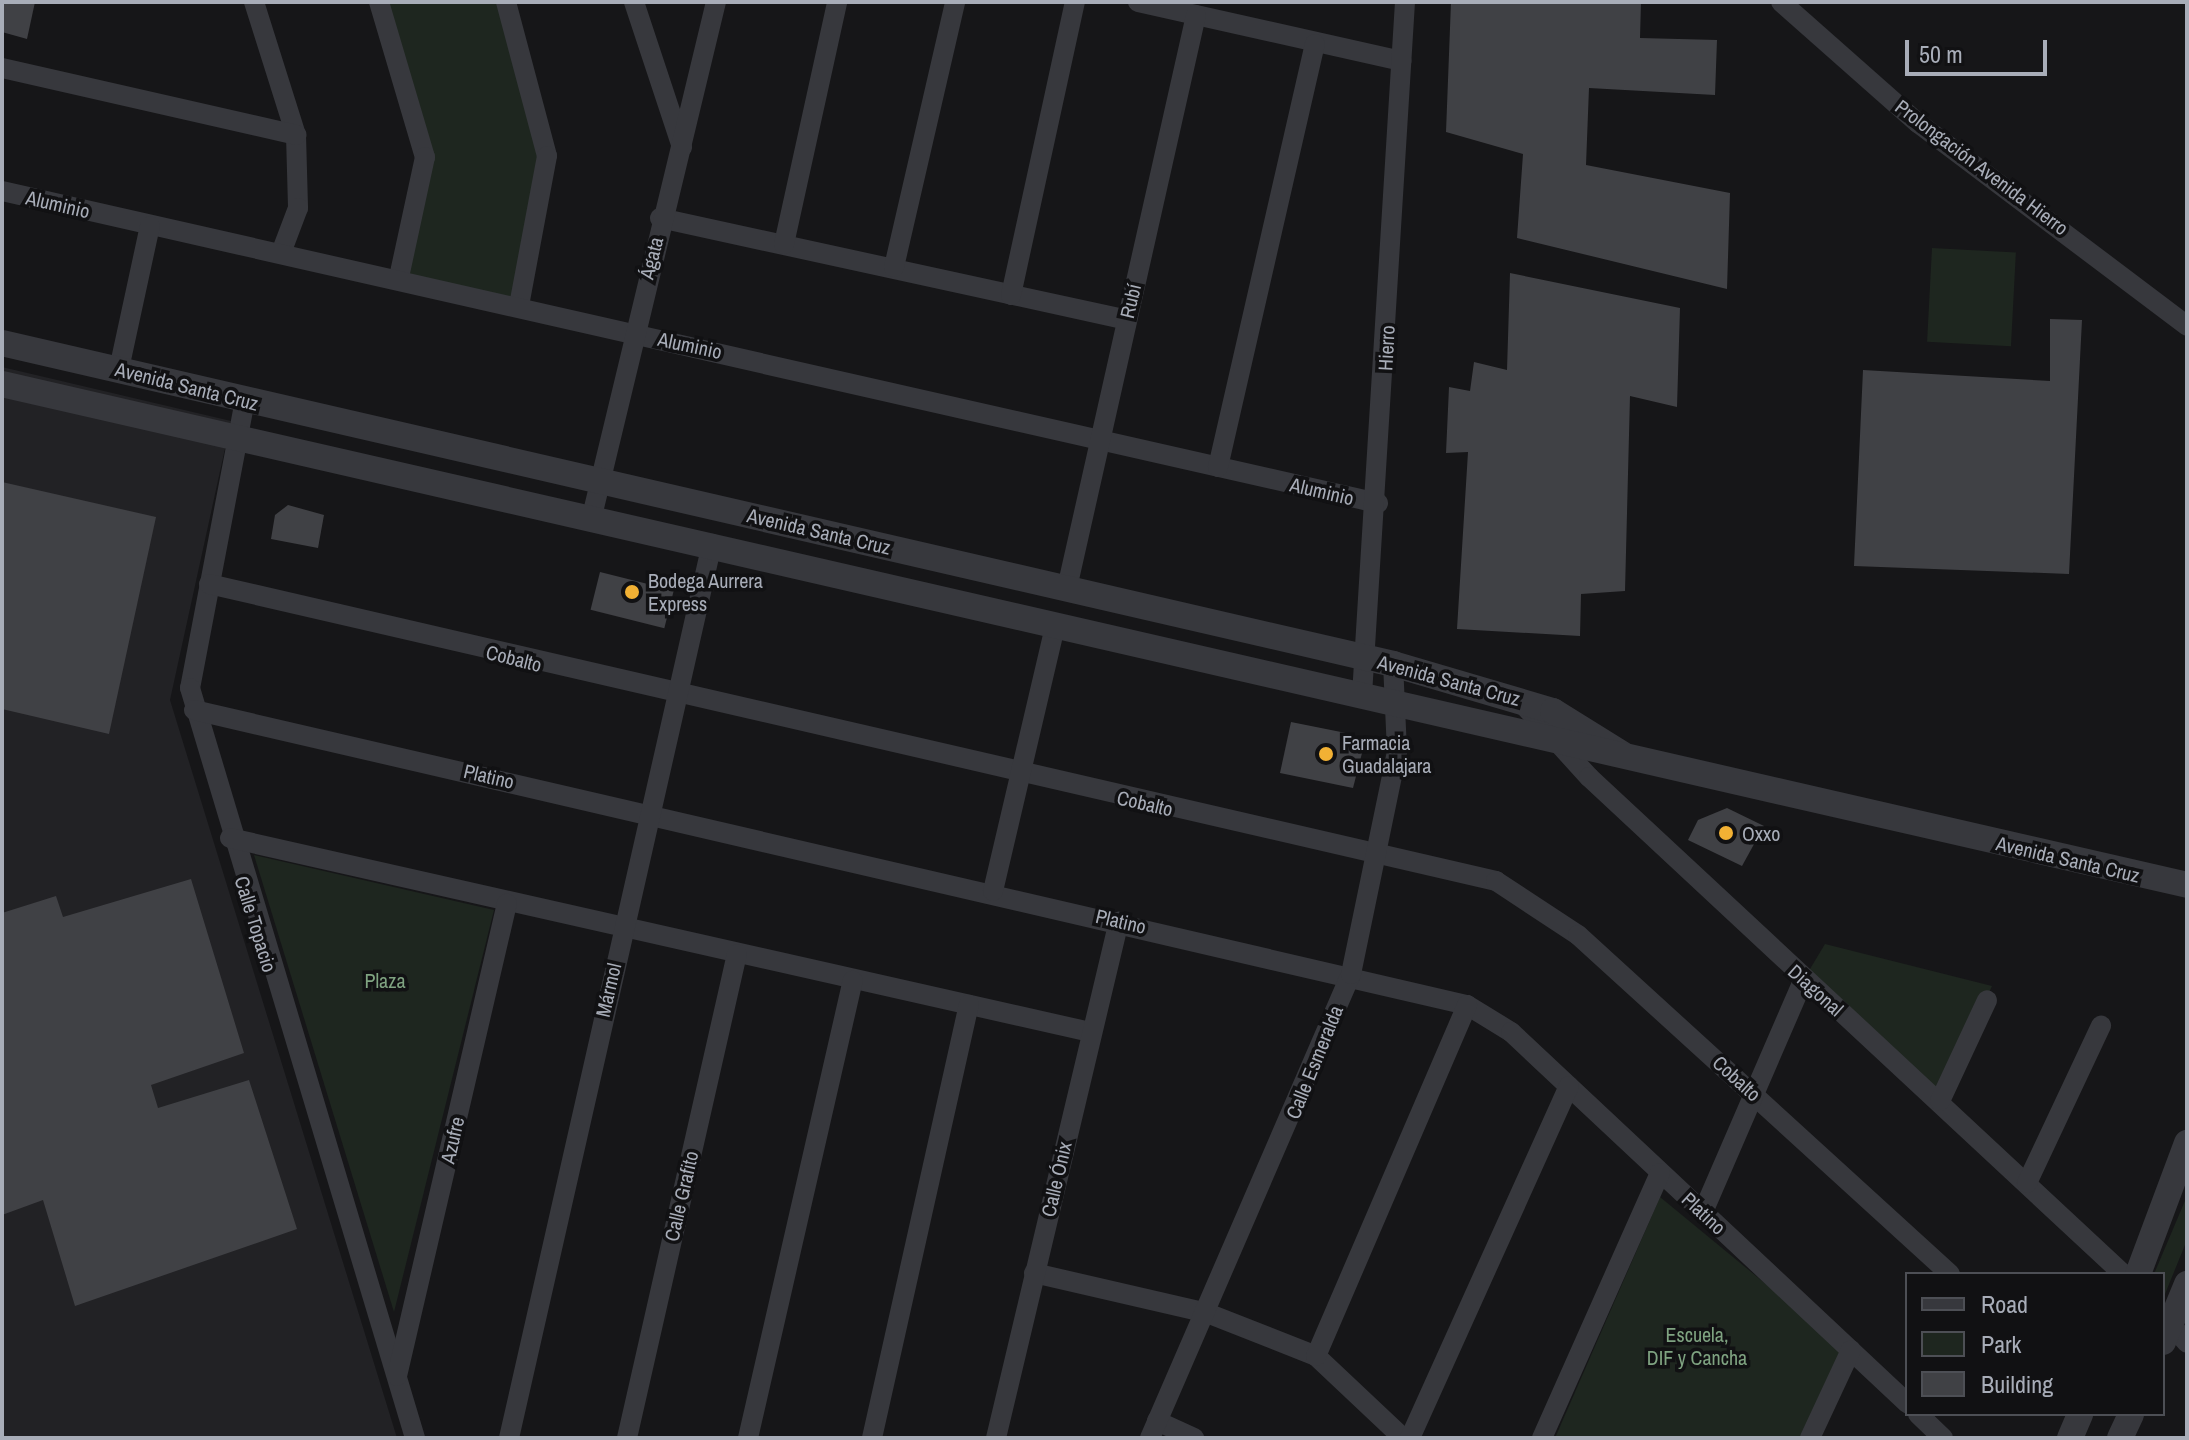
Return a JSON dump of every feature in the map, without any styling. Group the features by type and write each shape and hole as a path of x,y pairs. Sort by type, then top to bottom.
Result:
{"street":[{"path":"254,2 296,135 298,208 281,253"},
{"path":"379,2 425,157 399,277"},
{"path":"506,2 547,156 519,305"},
{"path":"634,2 682,147"},
{"name":"Ágata","path":"592,516 660,218 682,147 716,2"},
{"path":"784,244 837,2"},
{"path":"894,267 955,2"},
{"path":"1011,295 1075,2"},
{"path":"1138,2 1401,61"},
{"name":"Hierro","path":"1362,695 1378,503 1405,2"},
{"name":"Prolongación Avenida Hierro","path":"1781,2 1918,123 2187,326"},
{"name":"Rubí","path":"1067,588 1096,437 1196,15"},
{"path":"1218,467 1315,44"},
{"path":"2,68 296,135"},
{"name":"Aluminio","path":"2,191 150,226 399,277 1378,503"},
{"path":"660,218 1126,320"},
{"path":"119,369 150,226"},
{"name":"Avenida Santa Cruz","path":"2,343 1393,664 1518,698 1593,754"},
{"name":"Avenida Santa Cruz","path":"2,384 1056,623 1553,740 1593,754 1622,754 2187,885"},
{"name":"Calle Topacio","path":"245,400 190,688 230,838 415,1438"},
{"name":"Mármol","path":"509,1438 648,812 712,544"},
{"name":"Cobalto","path":"209,584 675,697 1022,774 1524,893 1753,1092 1948,1272"},
{"path":"993,891 1056,623"},
{"name":"Calle Esmeralda","path":"1154,1429 1207,1313 1351,974 1380,857 1397,705 1393,664"},
{"path":"1518,698 1553,740"},
{"name":"Platino","path":"194,710 993,891 1351,974 1467,1005 1511,1032 1905,1401"},
{"name":"Diagonal","path":"1593,754 1804,979 1940,1101 2121,1272"},
{"path":"230,838 507,904 623,926 853,981 1090,1032"},
{"name":"Azufre","path":"397,1376 507,904"},
{"name":"Calle Ónix","path":"996,1438 1090,1032 1119,921"},
{"name":"Calle Grafito","path":"627,1438 737,954"},
{"path":"1703,1212 1804,979"},
{"path":"748,1438 853,981"},
{"path":"1940,1101 1987,1000"},
{"path":"872,1438 969,1005"},
{"path":"1316,1356 1467,1005"},
{"path":"2027,1183 2101,1026"},
{"path":"1410,1438 1569,1086"},
{"path":"2139,1272 2187,1143"},
{"path":"1542,1438 1660,1173"},
{"path":"1034,1273 1207,1313 1316,1356 1403,1438"},
{"path":"2171,1331 2187,1284"},
{"path":"1810,1438 1851,1350"},
{"path":"2070,1438 2079,1416"},
{"path":"2120,1438 2130,1416"},
{"path":"1154,1429 1194,1438"}],"shaded area":[{"path":"2,367 231,421 170,700 397,1438 2,1438"}],"green space":[{"path":"379,2 506,2 547,156 519,305 399,277 425,157"},
{"path":"1932,248 2016,252 2011,346 1927,342"},
{"name":"Plaza","path":"254,855 494,910 394,1312"},
{"path":"1825,944 1992,986 1940,1101 1804,979"},
{"path":"2187,1196 2187,1240 2165,1294 2165,1272 2155,1272"},
{"name":"Escuela, DIF y Cancha","path":"1660,1197 1846,1350 1801,1438 1555,1438"}],"building":[{"path":"2,2 35,2 27,39 2,32"},
{"path":"1451,2 1641,2 1640,38 1717,40 1715,95 1589,88 1586,165 1730,193 1727,289 1517,238 1523,154 1446,132"},
{"path":"1510,273 1680,308 1677,407 1630,396 1625,591 1581,594 1580,636 1457,629 1468,452 1446,453 1449,387 1470,391 1474,362 1507,370"},
{"path":"2050,319 2082,320 2069,574 1854,566 1863,370 2050,381"},
{"path":"2,482 156,517 109,734 2,709"},
{"path":"288,505 324,515 318,548 271,539 275,515"},
{"path":"600,572 674,590 664,628 591,610"},
{"path":"1291,722 1351,734 1362,753 1353,788 1280,773"},
{"name":"Oxxo","path":"1727,808 1764,826 1742,866 1688,840 1698,820"},
{"path":"191,879 244,1053 151,1085 158,1108 249,1080 297,1229 75,1306 43,1200 2,1215 2,913 56,896 63,917"}],"place":[{"name":"Bodega Aurrera Express","path":"632,592"},
{"name":"Farmacia Guadalajara","path":"1326,754"},
{"name":"Oxxo","path":"1726,833"}]}
